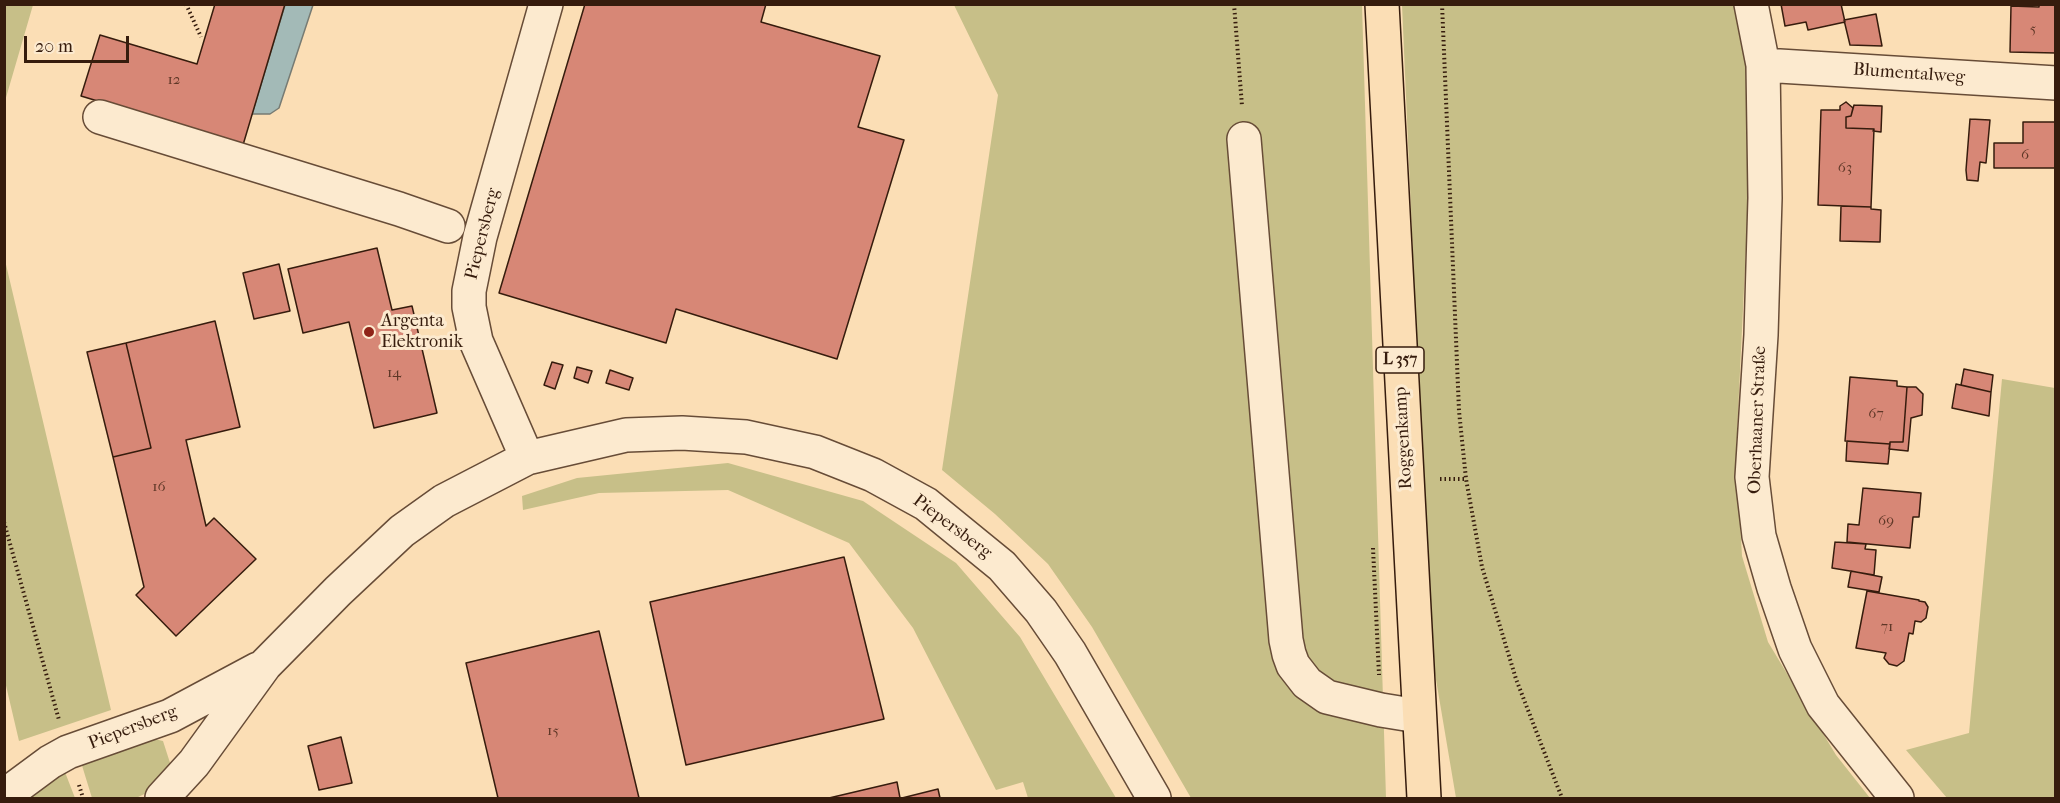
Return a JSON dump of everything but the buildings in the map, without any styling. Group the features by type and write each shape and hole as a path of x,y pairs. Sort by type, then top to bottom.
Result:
{"main road":[{"name":"Roggenkamp","path":"1382,4 1424,798"}],"street":[{"name":"Piepersberg","path":"527,458 476,341 469,307 469,291 480,237 546,4"},
{"name":"Oberhaaner Straße","path":"1751,4 1763,65 1764,221 1761,335 1752,477 1759,536 1795,649 1823,705 1897,798"},
{"name":"Blumentalweg","path":"1763,65 2055,83"},
{"path":"100,117 448,226"},
{"path":"1244,139 1289,654 1293,665 1307,683 1327,697 1418,716"},
{"name":"Piepersberg","path":"162,798 194,763 265,665 338,591 402,531 444,501 527,458 626,435 681,433 746,437 815,452 873,475 926,504 1002,566 1041,611 1070,653 1154,798"},
{"name":"Piepersberg","path":"4,796 50,762 68,752 170,716 265,665"}],"path":[{"path":"186,4 201,37"},
{"path":"1234,4 1244,139"},
{"path":"1442,4 1458,399 1466,479 1482,567 1516,679 1562,798"},
{"path":"4,522 83,798"}],"shaded area":[{"path":"4,5 33,5 5,101"},
{"path":"954,5 1362,5 1386,798 1191,798 1092,627 1048,564 995,514 942,470 998,95"},
{"path":"1402,5 1736,5 1749,60 1751,143 1736,454 1742,556 1768,642 1836,755 1870,798 1456,798 1430,644"},
{"path":"4,256 111,710 19,741 4,677"},
{"path":"2002,379 2055,388 2055,798 1947,798 1906,750 1969,733"},
{"path":"728,463 863,501 956,563 1020,637 1116,798 1028,798 1023,782 996,790 913,628 849,543 728,490 599,493 523,510 522,496 577,478"},
{"path":"150,738 163,741 171,766 155,789 136,798 92,798 80,759"},
{"path":"63,767 75,798 25,798"}],"water":[{"path":"285,5 313,5 279,108 270,114 252,114"}],"place":[{"name":"Argenta Elektronik","path":"369,332"}]}
